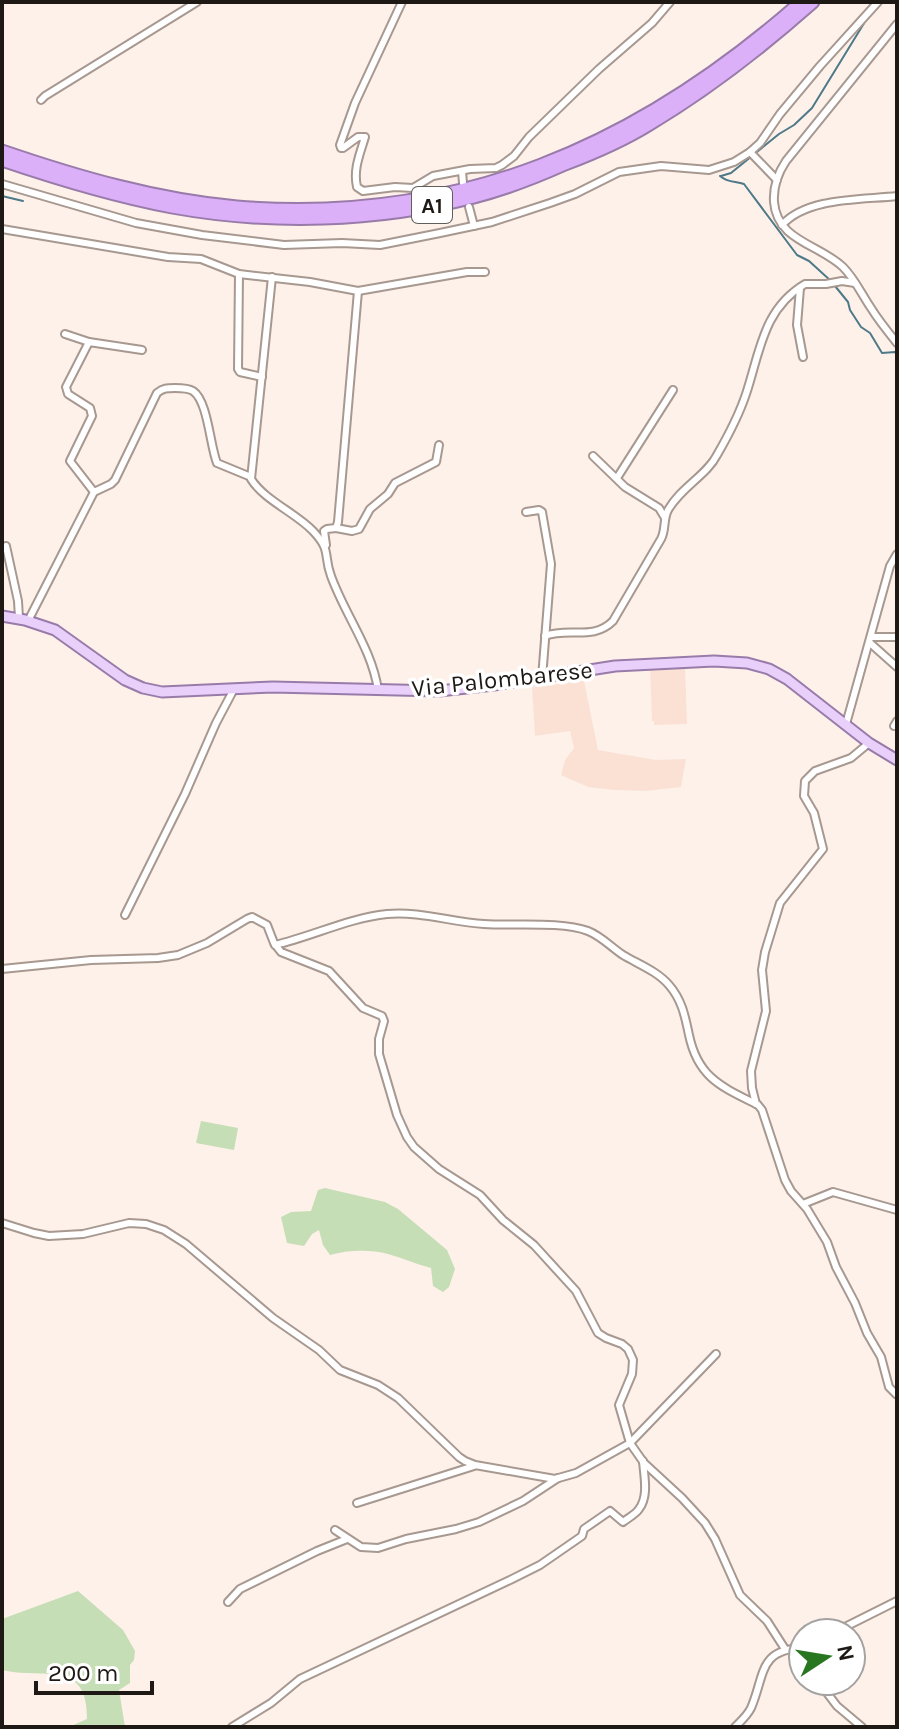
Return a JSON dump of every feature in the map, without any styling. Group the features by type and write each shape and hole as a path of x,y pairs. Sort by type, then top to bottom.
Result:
{"highway":[{"name":"A1","path":"2,151 115,186 175,199 236,207 315,209 370,206 424,198 473,188 526,171 591,145 643,118 704,80 801,2"},
{"name":"A1","path":"2,160 113,194 174,207 238,215 303,219 372,215 474,197 530,179 596,152 645,127 708,87 813,2"}],"main road":[{"name":"Via Palombarese","path":"2,616 62,634 118,676 143,688 169,692 311,687 453,690 629,665 714,661 747,663 766,668 787,679 869,743 897,760"}],"street":[{"path":"41,100 197,2"},
{"path":"402,2 357,99 341,148 364,136 356,181 358,189 366,192 395,187 413,188 430,177 496,168 513,158 536,130 652,23 670,2"},
{"path":"2,184 144,225 194,234 284,245 383,245 500,219 569,197 619,172 659,166 711,170 729,165 750,152 764,137 820,66 878,2"},
{"path":"897,24 785,163 777,180 774,205 782,225 798,240 839,264 897,343"},
{"path":"750,152 777,180"},
{"path":"462,171 463,183"},
{"path":"782,225 790,216 818,205 897,196"},
{"path":"469,207 474,226"},
{"path":"2,229 168,257 199,259 239,274 306,281 358,291 467,272 485,272"},
{"path":"239,274 238,369 262,377"},
{"path":"272,277 251,477 254,484 308,526 326,549"},
{"path":"545,636 591,633 610,625 661,541 669,510 684,490 715,460 743,403 757,353 777,309 800,288 811,283 855,283"},
{"path":"800,288 797,325 803,357"},
{"path":"336,528 358,291"},
{"path":"65,334 89,342 142,350"},
{"path":"89,342 66,389 68,394 92,411 70,461 94,492"},
{"path":"23,620 94,492 115,481 161,390 188,389 196,393 217,463 251,477"},
{"path":"617,478 673,390"},
{"path":"378,690 368,655 331,576 324,532 336,528 359,529 370,509 388,494 395,483 436,462 439,445"},
{"path":"593,456 627,488 659,508 665,518"},
{"path":"526,512 542,512 551,553 542,678"},
{"path":"6,546 23,620"},
{"path":"846,724 890,566 897,554"},
{"path":"871,640 897,637"},
{"path":"871,640 897,667"},
{"path":"125,915 234,689"},
{"path":"869,743 851,758 817,769 805,781 804,796 814,813 823,849 780,902 765,952 762,970 766,1011 751,1071 757,1105 763,1113 785,1180 828,1243 867,1333 881,1357 888,1386 897,1395"},
{"path":"275,945 391,914 585,930 599,936 667,983 683,1009 692,1048 701,1066 722,1087 757,1105"},
{"path":"2,969 180,955 210,942 251,917 266,924 281,952 329,971 361,1007 383,1017 378,1040 379,1054 398,1120 410,1141 444,1173 482,1197 503,1220 534,1245 576,1291 599,1334 628,1349 633,1360 632,1374 619,1405 630,1443 643,1461 704,1521 739,1593 767,1621 785,1649 765,1665 751,1709 735,1727"},
{"path":"803,1204 833,1192 897,1210"},
{"path":"2,1223 49,1236 83,1234 132,1223 166,1231 186,1244 279,1323 321,1351 339,1369 396,1396 461,1459 477,1465 558,1478"},
{"path":"335,1530 361,1547 373,1549 487,1519 519,1504 558,1478 576,1473 630,1443 716,1354"},
{"path":"232,1727 271,1703 300,1679 540,1565 582,1536 584,1529 610,1511 623,1522 639,1510 643,1501 643,1461"},
{"path":"357,1503 477,1465"},
{"path":"228,1602 240,1589 347,1539"},
{"path":"865,1617 897,1601"},
{"path":"829,1697 862,1727"}],"shaded area":[{"path":"685,665 687,724 654,725 650,666"},
{"path":"584,681 598,750 656,760 686,759 681,787 614,790 588,787 561,775 565,760 574,748 570,731 535,736 532,687"}],"green space":[{"path":"201,1121 238,1128 234,1150 196,1143"},
{"path":"325,1188 385,1202 398,1209 447,1250 455,1269 449,1287 443,1292 433,1286 431,1268 388,1254 359,1251 330,1255 319,1230 304,1246 287,1243 281,1217 291,1212 311,1211 318,1190"},
{"path":"78,1591 123,1630 135,1651 130,1665 130,1683 119,1690 125,1727 69,1727 87,1719 80,1687 71,1679 60,1675 2,1670 2,1619"}],"waterway":[{"path":"721,176 731,173 812,108 866,20"},
{"path":"720,176 744,184 797,255 809,261 831,281"},
{"path":"2,196 23,201"},
{"path":"835,286 882,353 895,352 897,355"}]}
